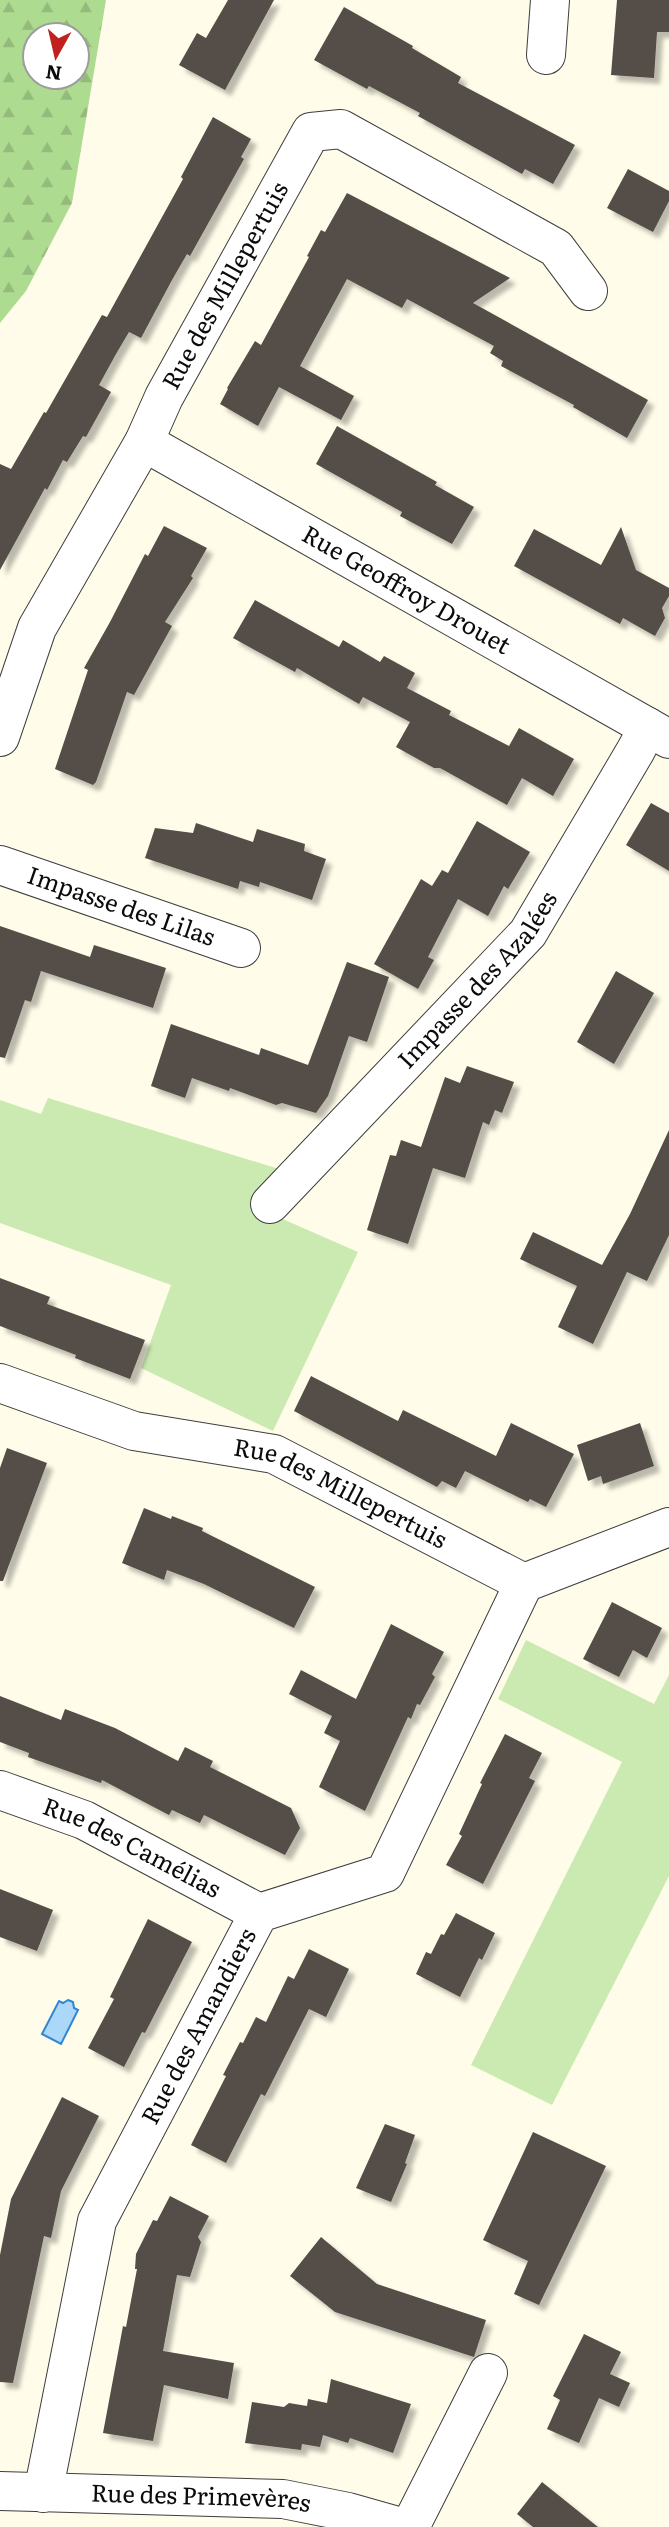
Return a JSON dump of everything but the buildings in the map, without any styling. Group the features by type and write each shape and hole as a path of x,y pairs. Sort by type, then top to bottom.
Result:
{"street":[{"path":"546,55 550,0"},
{"name":"Rue des Millepertuis","path":"0,737 37,628 144,442 164,397 311,132 341,129 556,248 587,291"},
{"name":"Rue Geoffroy Drouet","path":"144,442 658,733"},
{"name":"Impasse des Azalées","path":"270,1205 528,933 636,750 658,733"},
{"name":"Impasse des Lilas","path":"0,865 241,948"},
{"name":"Rue des Millepertuis","path":"0,1383 134,1430 274,1454 524,1583"},
{"path":"524,1583 669,1527"},
{"name":"Rue des Amandiers","path":"43,2493 97,2221 259,1913 385,1873 524,1583"},
{"name":"Rue des Camélias","path":"0,1790 83,1820 259,1913"},
{"path":"410,2527 488,2373"},
{"name":"Rue des Primevères","path":"0,2491 283,2499 348,2512 401,2527"}],"green space":[{"path":"0,0 106,0 91,90 91,21 21,21 21,91 91,91 72,203 26,291 0,323"},
{"path":"48,1098 279,1169 255,1207 358,1252 273,1431 141,1368 171,1285 0,1223 0,1100 41,1114"},
{"path":"526,1640 654,1704 669,1675 669,1876 552,2105 471,2065 622,1762 498,1699"}],"water":[{"path":"68,2000 73,2002 74,2008 78,2010 61,2044 42,2034 59,2001 63,2003"}]}
